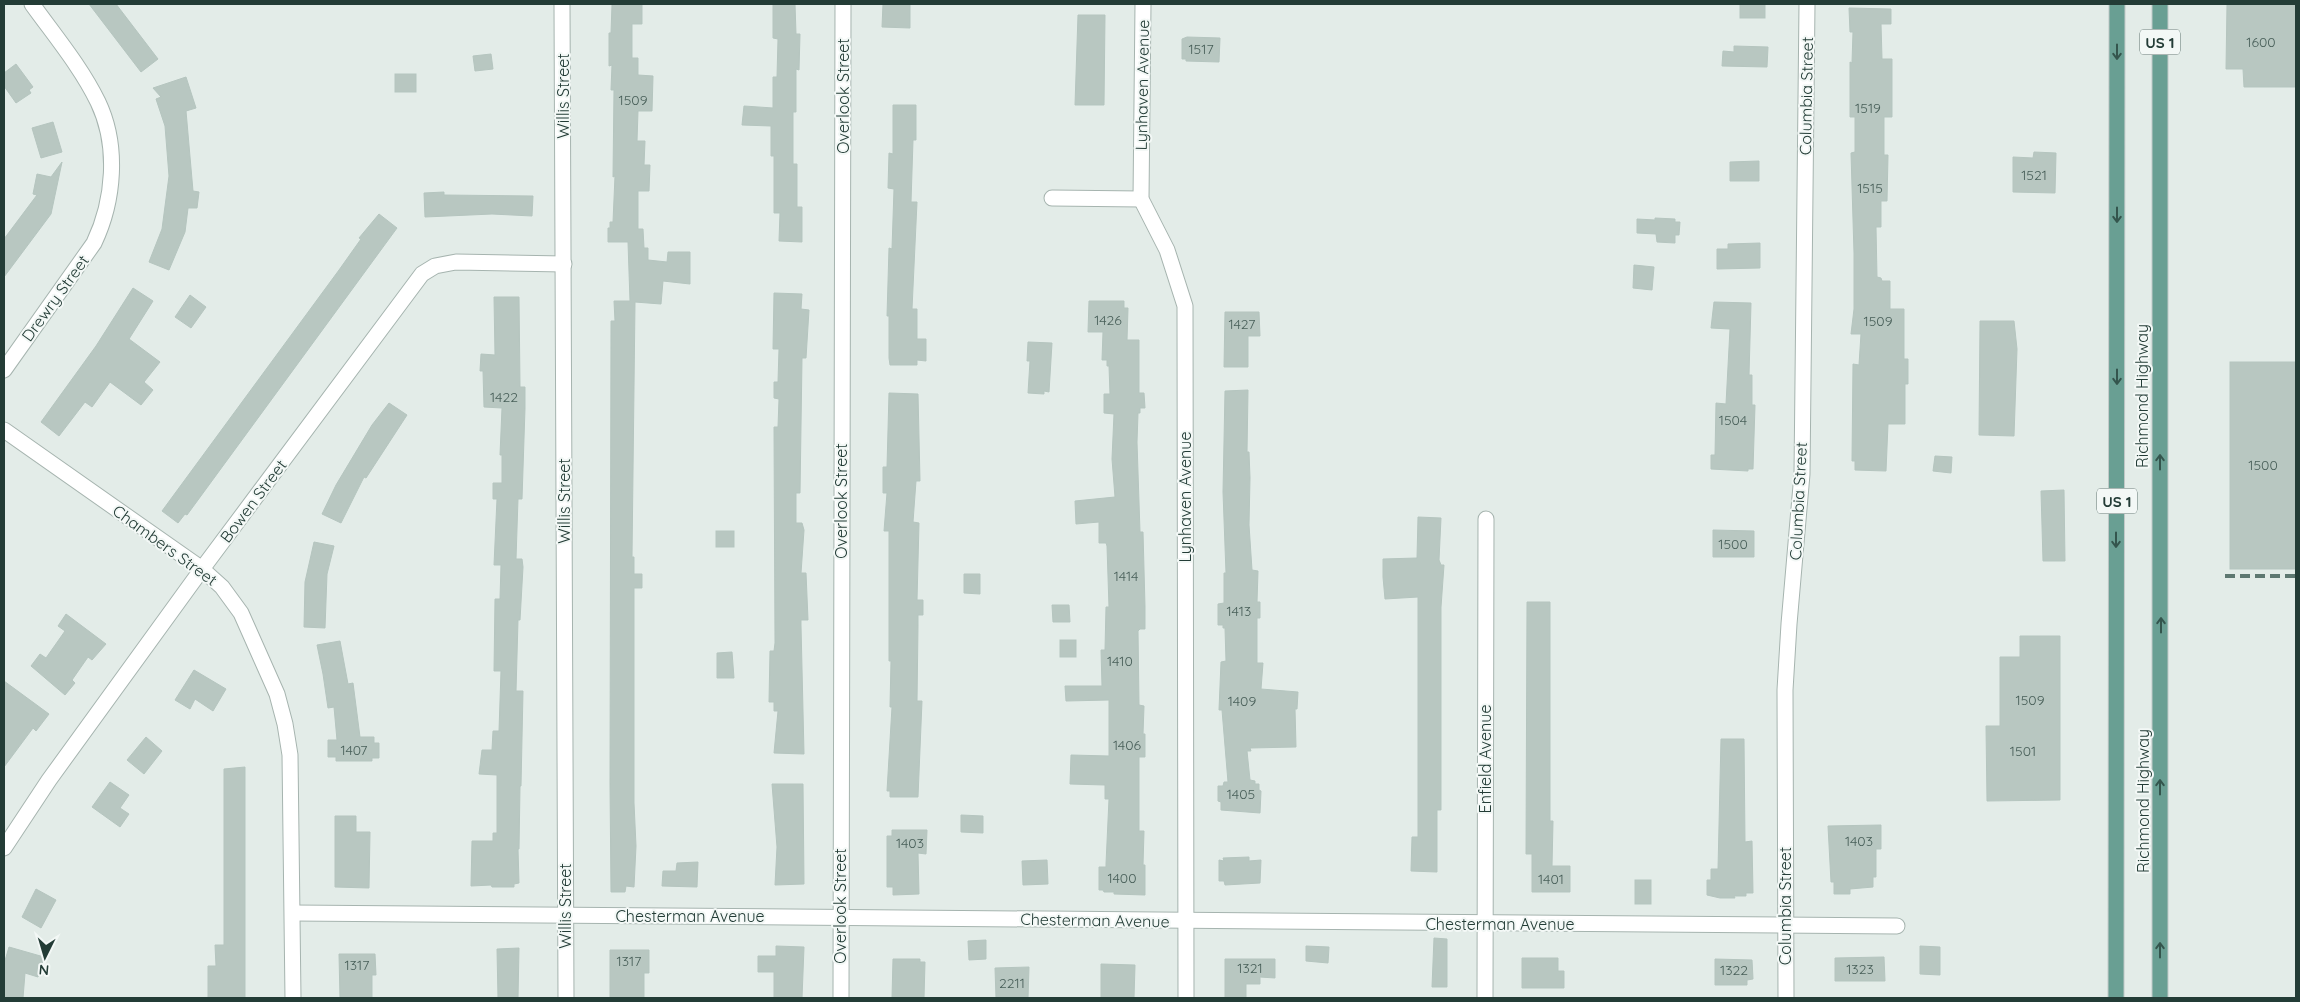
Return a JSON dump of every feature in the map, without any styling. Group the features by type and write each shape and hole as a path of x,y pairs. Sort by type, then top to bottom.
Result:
{"main road":[{"name":"Richmond Highway","path":"2116,998 2117,4"},
{"name":"Richmond Highway","path":"2160,4 2160,998"}],"street":[{"name":"Drewry Street","path":"4,370 94,243 103,224 110,190 111,154 99,104 81,72 32,4"},
{"name":"Willis Street","path":"562,4 564,916 566,998"},
{"name":"Overlook Street","path":"841,998 843,4"},
{"name":"Lynhaven Avenue","path":"1144,4 1141,198 1167,250 1185,306 1186,998"},
{"name":"Columbia Street","path":"1786,998 1786,690 1787,644 1802,474 1807,4"},
{"path":"1052,198 1141,198"},
{"name":"Bowen Street","path":"4,848 28,811 202,569 422,274 435,266 456,262 564,264"},
{"name":"Chambers Street","path":"4,430 202,569 222,587 241,613 277,694 286,724 290,755 293,998"},
{"name":"Enfield Avenue","path":"1485,998 1486,520"},
{"name":"Chesterman Avenue","path":"293,913 1897,926"}],"building":[{"path":"89,4 116,4 158,59 141,72"},
{"path":"642,4 642,24 632,24 632,58 638,58 638,75 653,76 652,111 638,111 637,141 645,141 644,165 650,165 649,191 638,191 638,229 643,229 644,248 648,248 648,260 667,262 668,252 690,252 690,284 663,281 661,304 635,302 632,557 634,557 634,574 642,574 642,588 634,588 634,803 636,846 634,887 626,886 625,892 611,892 611,321 615,321 614,301 630,301 628,242 608,242 608,228 610,228 610,222 613,222 615,176 613,177 614,90 611,90 612,65 609,66 609,33 611,33 612,5"},
{"path":"773,4 795,4 796,34 800,34 799,70 796,69 796,112 793,112 793,164 797,164 797,207 802,207 802,242 779,241 780,213 774,213 774,156 771,156 771,126 742,125 744,106 773,108 773,77 777,77 778,39 773,38"},
{"path":"883,4 910,4 910,28 882,27"},
{"path":"1740,4 1765,4 1765,18 1740,18"},
{"path":"2227,4 2296,4 2296,87 2244,87 2243,69 2226,69"},
{"path":"1849,8 1891,9 1891,24 1881,24 1882,59 1892,59 1892,117 1884,117 1884,155 1888,155 1887,201 1881,201 1881,227 1876,227 1877,277 1881,278 1882,281 1890,281 1890,309 1904,309 1904,359 1908,359 1908,384 1905,384 1905,424 1888,424 1886,471 1855,470 1855,461 1852,461 1853,364 1859,365 1861,334 1851,334 1854,309 1854,253 1851,153 1855,152 1855,117 1850,117 1850,62 1852,63 1853,32 1850,32"},
{"path":"1078,15 1105,15 1104,105 1075,105"},
{"path":"1187,37 1220,38 1219,62 1186,61 1186,59 1182,59 1182,39"},
{"path":"1734,46 1768,47 1767,67 1722,66 1723,51 1734,52"},
{"path":"491,54 493,69 475,71 473,56"},
{"path":"16,64 33,87 29,90 31,93 16,103 4,86 4,73"},
{"path":"395,74 416,74 416,92 395,92"},
{"path":"186,77 196,108 186,111 193,191 199,192 197,208 188,208 185,232 169,270 149,262 162,229 169,176 165,126 156,99 161,97 153,88"},
{"path":"893,105 916,105 916,140 913,140 911,202 917,202 912,309 917,309 917,339 926,339 926,361 917,360 917,365 890,365 889,358 889,316 887,316 889,248 892,249 894,189 888,188 889,153 893,154"},
{"path":"53,122 62,152 41,158 32,128"},
{"path":"2034,152 2056,153 2055,193 2013,192 2013,157 2033,158"},
{"path":"1759,161 1759,181 1730,181 1730,162"},
{"path":"62,162 51,214 4,277 4,239 37,195 33,194 37,174 51,177"},
{"path":"444,192 444,195 533,196 532,216 492,214 425,217 424,193"},
{"path":"379,214 397,228 187,515 185,514 178,523 162,511 339,270 361,239 359,238"},
{"path":"1655,218 1675,219 1675,222 1680,222 1679,235 1675,235 1675,243 1657,242 1656,234 1637,233 1637,219 1655,220"},
{"path":"1760,243 1760,268 1717,269 1717,249 1728,249 1728,244"},
{"path":"1634,265 1654,267 1652,290 1633,288"},
{"path":"133,288 153,301 129,339 160,362 144,382 153,390 141,405 110,382 92,407 85,402 59,436 41,422 96,346"},
{"path":"774,293 802,294 801,309 809,310 806,358 802,358 800,493 796,493 796,523 802,523 804,530 801,573 806,573 808,620 801,620 804,754 774,753 778,711 774,711 774,702 769,702 770,651 774,651 775,643 774,427 778,427 779,399 774,398 774,382 778,382 779,349 773,349"},
{"path":"190,295 206,307 191,328 175,317"},
{"path":"494,297 519,297 520,387 525,387 522,499 518,499 516,559 522,559 523,567 520,620 518,620 516,691 523,691 518,849 519,883 514,884 514,887 471,886 472,841 493,841 493,833 497,833 497,775 479,774 482,750 492,750 493,731 499,731 501,671 494,671 495,599 500,599 501,565 494,565 497,499 493,499 493,483 502,483 502,455 500,455 502,408 484,407 483,371 480,371 481,354 495,355"},
{"path":"1089,301 1124,301 1124,308 1128,308 1127,340 1139,340 1139,393 1144,393 1145,408 1140,408 1140,413 1138,413 1137,442 1140,532 1143,532 1145,607 1145,629 1138,631 1139,705 1144,706 1143,734 1145,734 1145,757 1139,757 1139,831 1144,831 1143,865 1145,865 1145,895 1114,894 1114,892 1099,890 1099,867 1106,867 1109,799 1105,799 1105,785 1070,784 1071,755 1109,756 1109,700 1066,701 1065,686 1102,686 1101,650 1105,650 1106,607 1109,607 1107,546 1106,543 1099,543 1099,522 1076,524 1075,501 1115,497 1112,459 1114,414 1104,413 1104,394 1110,394 1109,366 1107,366 1107,360 1102,360 1103,332 1088,332"},
{"path":"1714,302 1751,303 1749,375 1752,375 1752,405 1755,405 1753,469 1748,469 1748,471 1711,469 1711,455 1715,455 1716,403 1726,404 1730,329 1711,328"},
{"path":"1225,312 1259,312 1260,336 1248,336 1248,367 1224,367"},
{"path":"1980,321 2014,321 2017,349 2014,436 1979,435"},
{"path":"1028,342 1052,343 1049,392 1044,391 1044,394 1028,393 1030,361 1027,361"},
{"path":"2230,362 2296,362 2296,569 2230,569"},
{"path":"1248,390 1249,525 1252,570 1258,571 1257,602 1260,602 1260,618 1257,618 1257,663 1263,663 1261,689 1298,692 1297,709 1295,709 1296,747 1250,748 1251,751 1247,751 1250,780 1255,781 1255,784 1259,784 1259,790 1261,791 1260,813 1221,810 1221,802 1218,801 1218,786 1223,786 1224,782 1228,782 1222,710 1219,710 1221,662 1226,661 1225,628 1223,628 1223,625 1218,625 1218,604 1224,603 1224,573 1226,573 1223,492 1225,391"},
{"path":"889,393 918,394 920,481 916,481 913,522 919,523 917,600 923,600 923,615 918,615 917,701 922,701 918,797 890,797 890,791 887,791 892,707 890,707 891,661 889,661 889,531 884,531 887,493 883,493 883,467 887,467"},
{"path":"389,403 407,415 366,478 364,477 341,523 322,514 336,485 372,425"},
{"path":"1935,456 1952,457 1951,473 1933,471"},
{"path":"2064,490 2065,561 2043,561 2041,491"},
{"path":"1418,517 1441,518 1439,560 1441,565 1444,565 1441,607 1441,810 1437,810 1437,872 1411,871 1412,837 1418,837 1418,597 1385,599 1383,577 1383,559 1417,558"},
{"path":"1713,530 1754,531 1754,557 1713,557"},
{"path":"716,531 734,531 734,547 716,547"},
{"path":"314,542 334,546 327,574 325,628 304,627 305,582"},
{"path":"964,574 980,574 980,594 964,593"},
{"path":"1527,602 1550,602 1550,821 1553,821 1552,866 1570,866 1570,892 1532,892 1532,854 1526,854"},
{"path":"1052,605 1069,605 1070,622 1053,622"},
{"path":"66,614 106,644 92,660 88,657 72,680 75,683 65,695 31,666 40,654 46,658 65,631 58,626"},
{"path":"2020,636 2060,636 2060,800 1987,801 1986,726 2000,726 2000,657 2020,657"},
{"path":"1060,640 1076,640 1076,657 1060,657"},
{"path":"340,641 348,684 353,683 360,737 374,737 374,743 379,743 379,758 372,758 372,761 336,761 336,757 328,757 328,740 337,740 334,707 328,708 317,645"},
{"path":"732,652 734,678 717,678 717,653"},
{"path":"194,670 226,689 213,711 195,699 190,709 175,700"},
{"path":"4,681 49,714 36,731 33,728 4,767"},
{"path":"146,737 162,751 144,774 127,760"},
{"path":"1721,739 1744,739 1745,842 1752,841 1753,893 1746,893 1746,896 1734,896 1735,898 1720,898 1707,895 1707,880 1711,880 1711,869 1718,869"},
{"path":"245,767 245,998 208,998 208,966 216,966 215,945 224,945 224,769"},
{"path":"110,782 129,795 120,808 129,814 120,827 92,807"},
{"path":"772,784 803,784 804,884 775,885 777,847"},
{"path":"961,815 983,816 983,833 961,832"},
{"path":"335,816 356,816 356,832 370,832 369,888 335,887"},
{"path":"1881,825 1881,849 1876,849 1876,877 1873,877 1873,887 1850,889 1850,894 1834,894 1834,882 1831,882 1828,826"},
{"path":"892,830 927,830 926,854 918,853 919,894 893,895 893,887 887,887 887,836 892,836"},
{"path":"1249,857 1249,861 1261,860 1260,883 1225,885 1224,881 1219,881 1219,860 1224,861 1223,858"},
{"path":"1047,860 1048,884 1023,885 1022,861"},
{"path":"698,862 697,887 662,886 663,871 676,871 677,863"},
{"path":"1635,880 1651,880 1651,904 1635,904"},
{"path":"36,889 56,900 41,928 22,917"},
{"path":"1434,938 1447,939 1447,987 1432,987"},
{"path":"986,940 986,959 969,960 968,941"},
{"path":"776,946 804,947 802,998 774,998 774,972 758,972 758,956 776,956"},
{"path":"1306,946 1329,947 1328,963 1306,961"},
{"path":"1920,946 1940,947 1940,975 1920,974"},
{"path":"9,947 44,957 38,977 25,973 23,998 4,998 4,964"},
{"path":"519,948 518,998 498,998 497,949"},
{"path":"610,950 649,950 649,973 644,973 644,998 610,998"},
{"path":"339,954 375,954 376,975 372,975 372,998 340,998"},
{"path":"1884,957 1885,981 1835,981 1835,958"},
{"path":"1522,958 1558,958 1558,971 1564,971 1564,988 1522,988"},
{"path":"893,959 920,959 920,962 925,962 924,998 892,998"},
{"path":"1225,959 1275,959 1275,978 1260,977 1260,984 1246,984 1246,998 1225,998"},
{"path":"1715,959 1752,960 1753,979 1747,980 1747,985 1715,985"},
{"path":"1101,964 1135,965 1134,998 1101,998"},
{"path":"1029,967 1028,998 996,998 995,968"}],"railway":[{"path":"2225,576 2296,576"}]}
